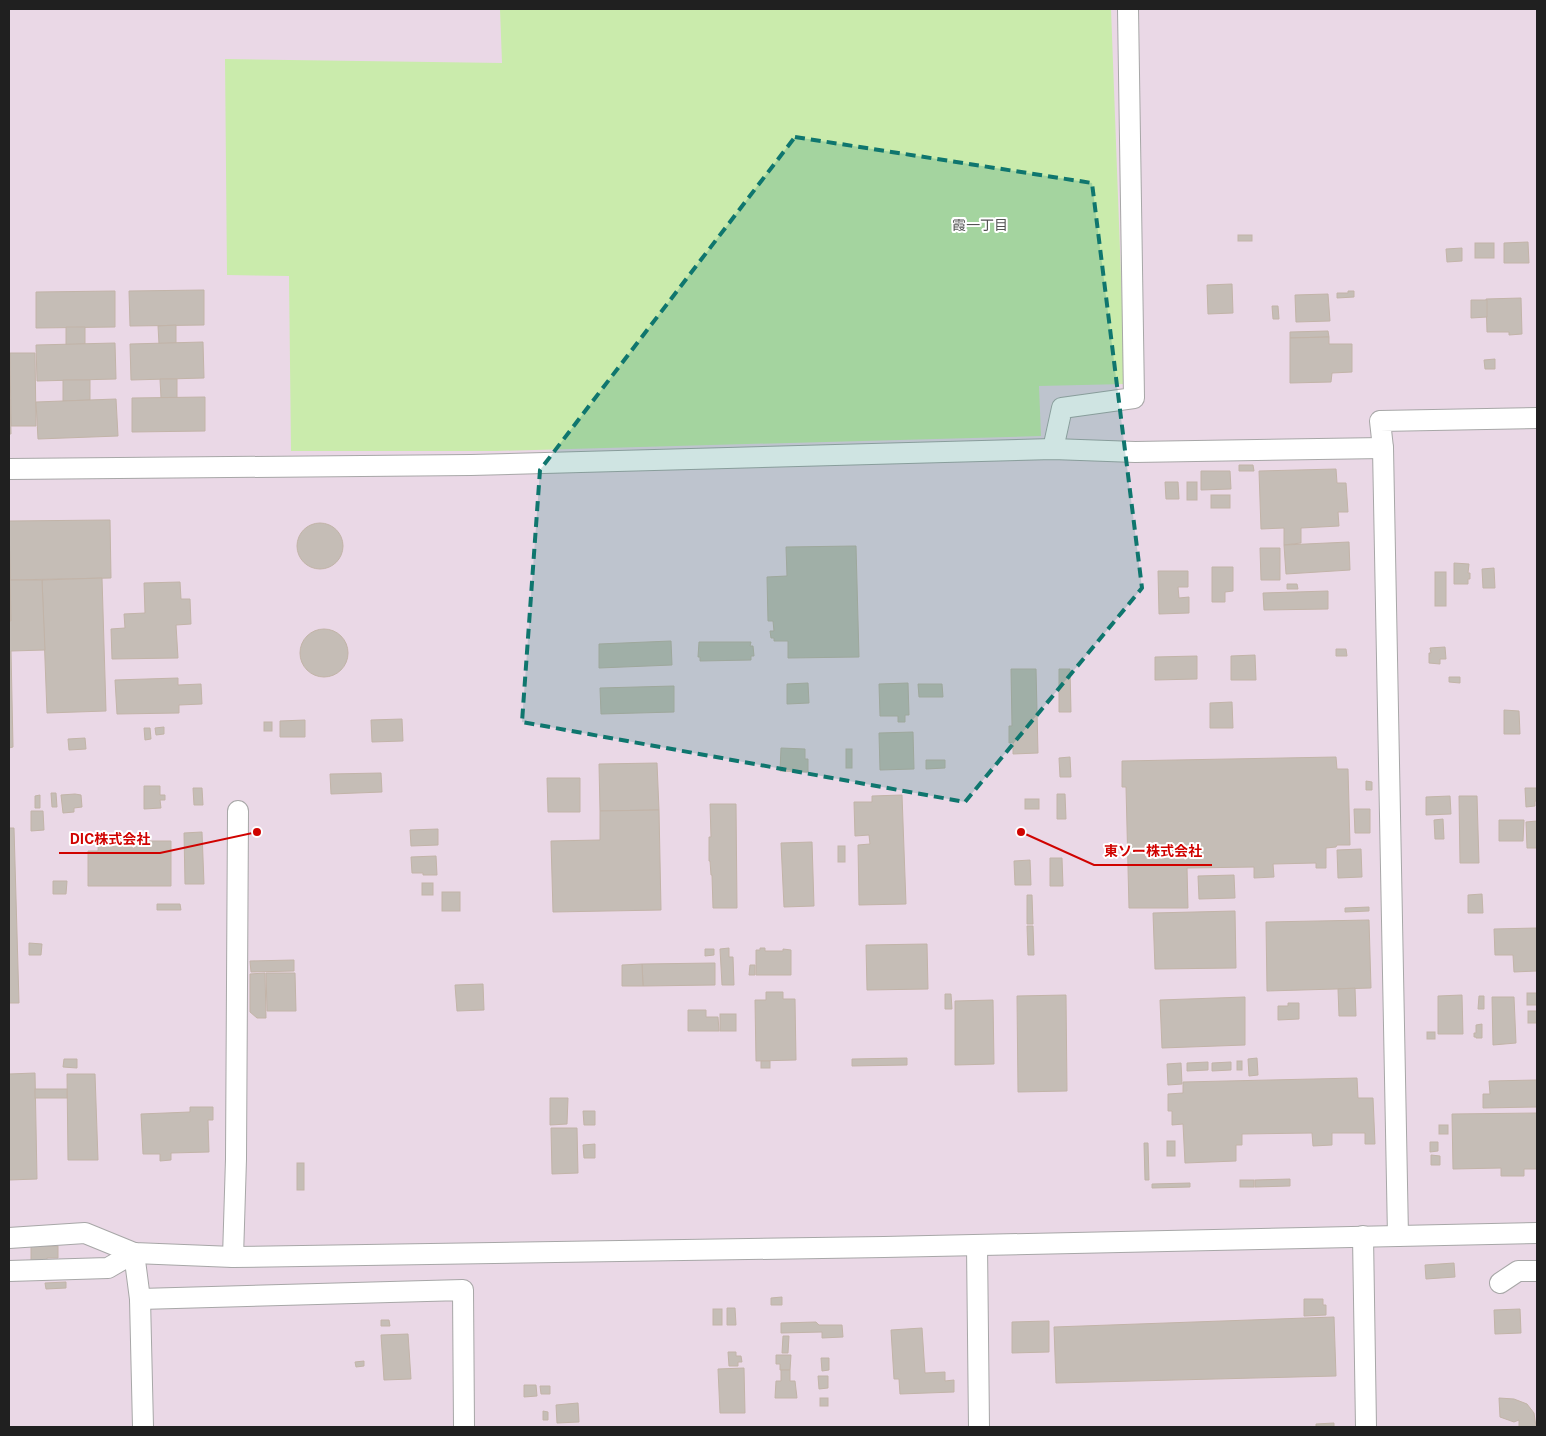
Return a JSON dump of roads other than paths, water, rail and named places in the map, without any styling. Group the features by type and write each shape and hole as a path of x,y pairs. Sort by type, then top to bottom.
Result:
{"lane":[{"path":"1053,449 1062,408 1134,398 1128,9"},
{"path":"1398,1236 1383,448 1380,421 1537,418"},
{"path":"9,469 471,465 1053,449 1135,452 1383,448"},
{"path":"233,1257 236,1159 238,811"},
{"path":"9,1238 84,1233 134,1253 233,1257 977,1245 1537,1233"},
{"path":"1363,1236 1366,1427"},
{"path":"977,1245 979,1427"},
{"path":"9,1271 108,1268 134,1253"},
{"path":"134,1253 140,1299 143,1427"},
{"path":"1500,1283 1518,1271 1537,1271"},
{"path":"140,1299 463,1290 464,1427"}],"place":[{"name":"DIC株式会社","path":"257,832"},
{"name":"東ソー株式会社","path":"1021,832"}],"district":[{"name":"霞一丁目","path":"980,225"}]}
